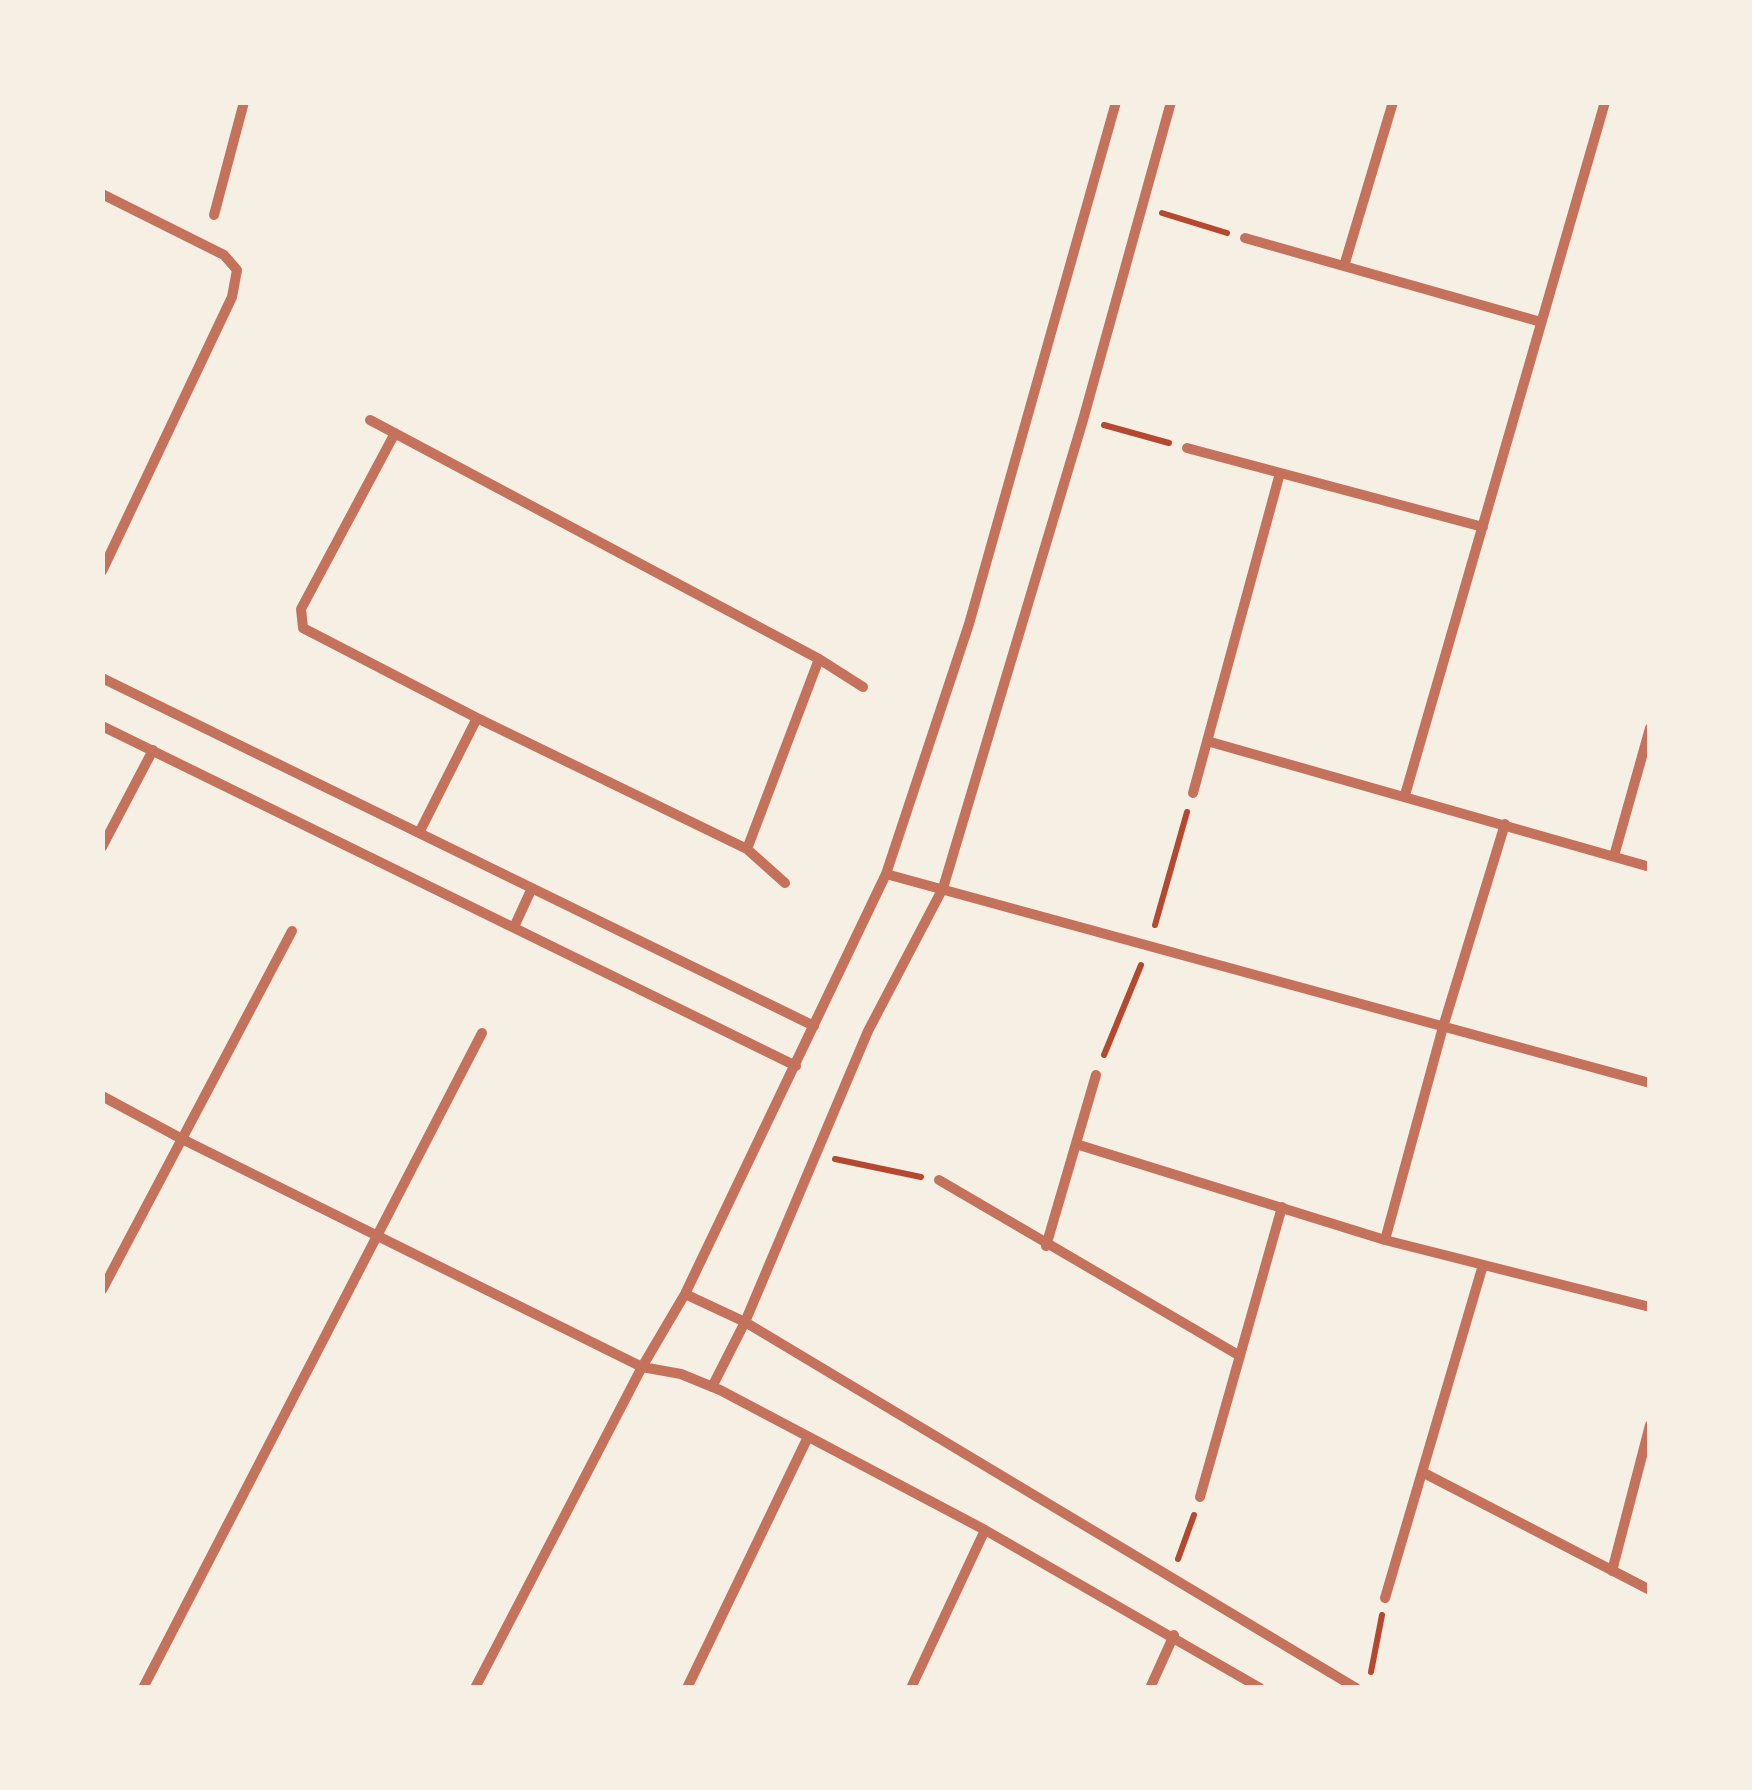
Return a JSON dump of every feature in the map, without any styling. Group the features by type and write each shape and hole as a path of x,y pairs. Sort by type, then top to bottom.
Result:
{"street":[{"path":"214,214 244,102"},
{"path":"475,1688 684,1294 886,874 969,624 1116,102"},
{"path":"712,1386 745,1322 868,1030 943,888 1083,420 1171,102"},
{"path":"1344,266 1393,102"},
{"path":"1405,795 1604,102"},
{"path":"102,194 224,255 237,270 232,297 102,571"},
{"path":"1245,238 1541,322"},
{"path":"370,420 819,659 863,687"},
{"path":"395,433 302,609 302,628 476,718 748,849 785,883"},
{"path":"1187,448 1483,527"},
{"path":"1193,793 1280,473"},
{"path":"748,849 819,659"},
{"path":"102,678 814,1026"},
{"path":"420,831 476,718"},
{"path":"102,726 796,1066"},
{"path":"1614,856 1650,728"},
{"path":"1207,741 1650,867"},
{"path":"102,847 152,750"},
{"path":"1385,1240 1443,1027 1505,824"},
{"path":"886,874 1650,1084"},
{"path":"514,927 532,888"},
{"path":"102,1290 292,931"},
{"path":"143,1688 482,1033"},
{"path":"1046,1246 1096,1074"},
{"path":"102,1096 642,1367 681,1374 712,1386 984,1530 1260,1688"},
{"path":"1076,1144 1385,1240 1650,1307"},
{"path":"939,1180 1240,1356"},
{"path":"1200,1497 1282,1207"},
{"path":"1385,1598 1483,1265"},
{"path":"684,1294 745,1322 1356,1688"},
{"path":"1612,1571 1650,1426"},
{"path":"687,1688 807,1439"},
{"path":"1422,1472 1650,1590"},
{"path":"912,1688 984,1530"},
{"path":"1150,1688 1174,1636"}],"path":[{"path":"1142,208 1245,238"},
{"path":"1083,420 1187,448"},
{"path":"814,1155 939,1180"},
{"path":"1170,1579 1200,1497"},
{"path":"1368,1688 1385,1598"}]}
